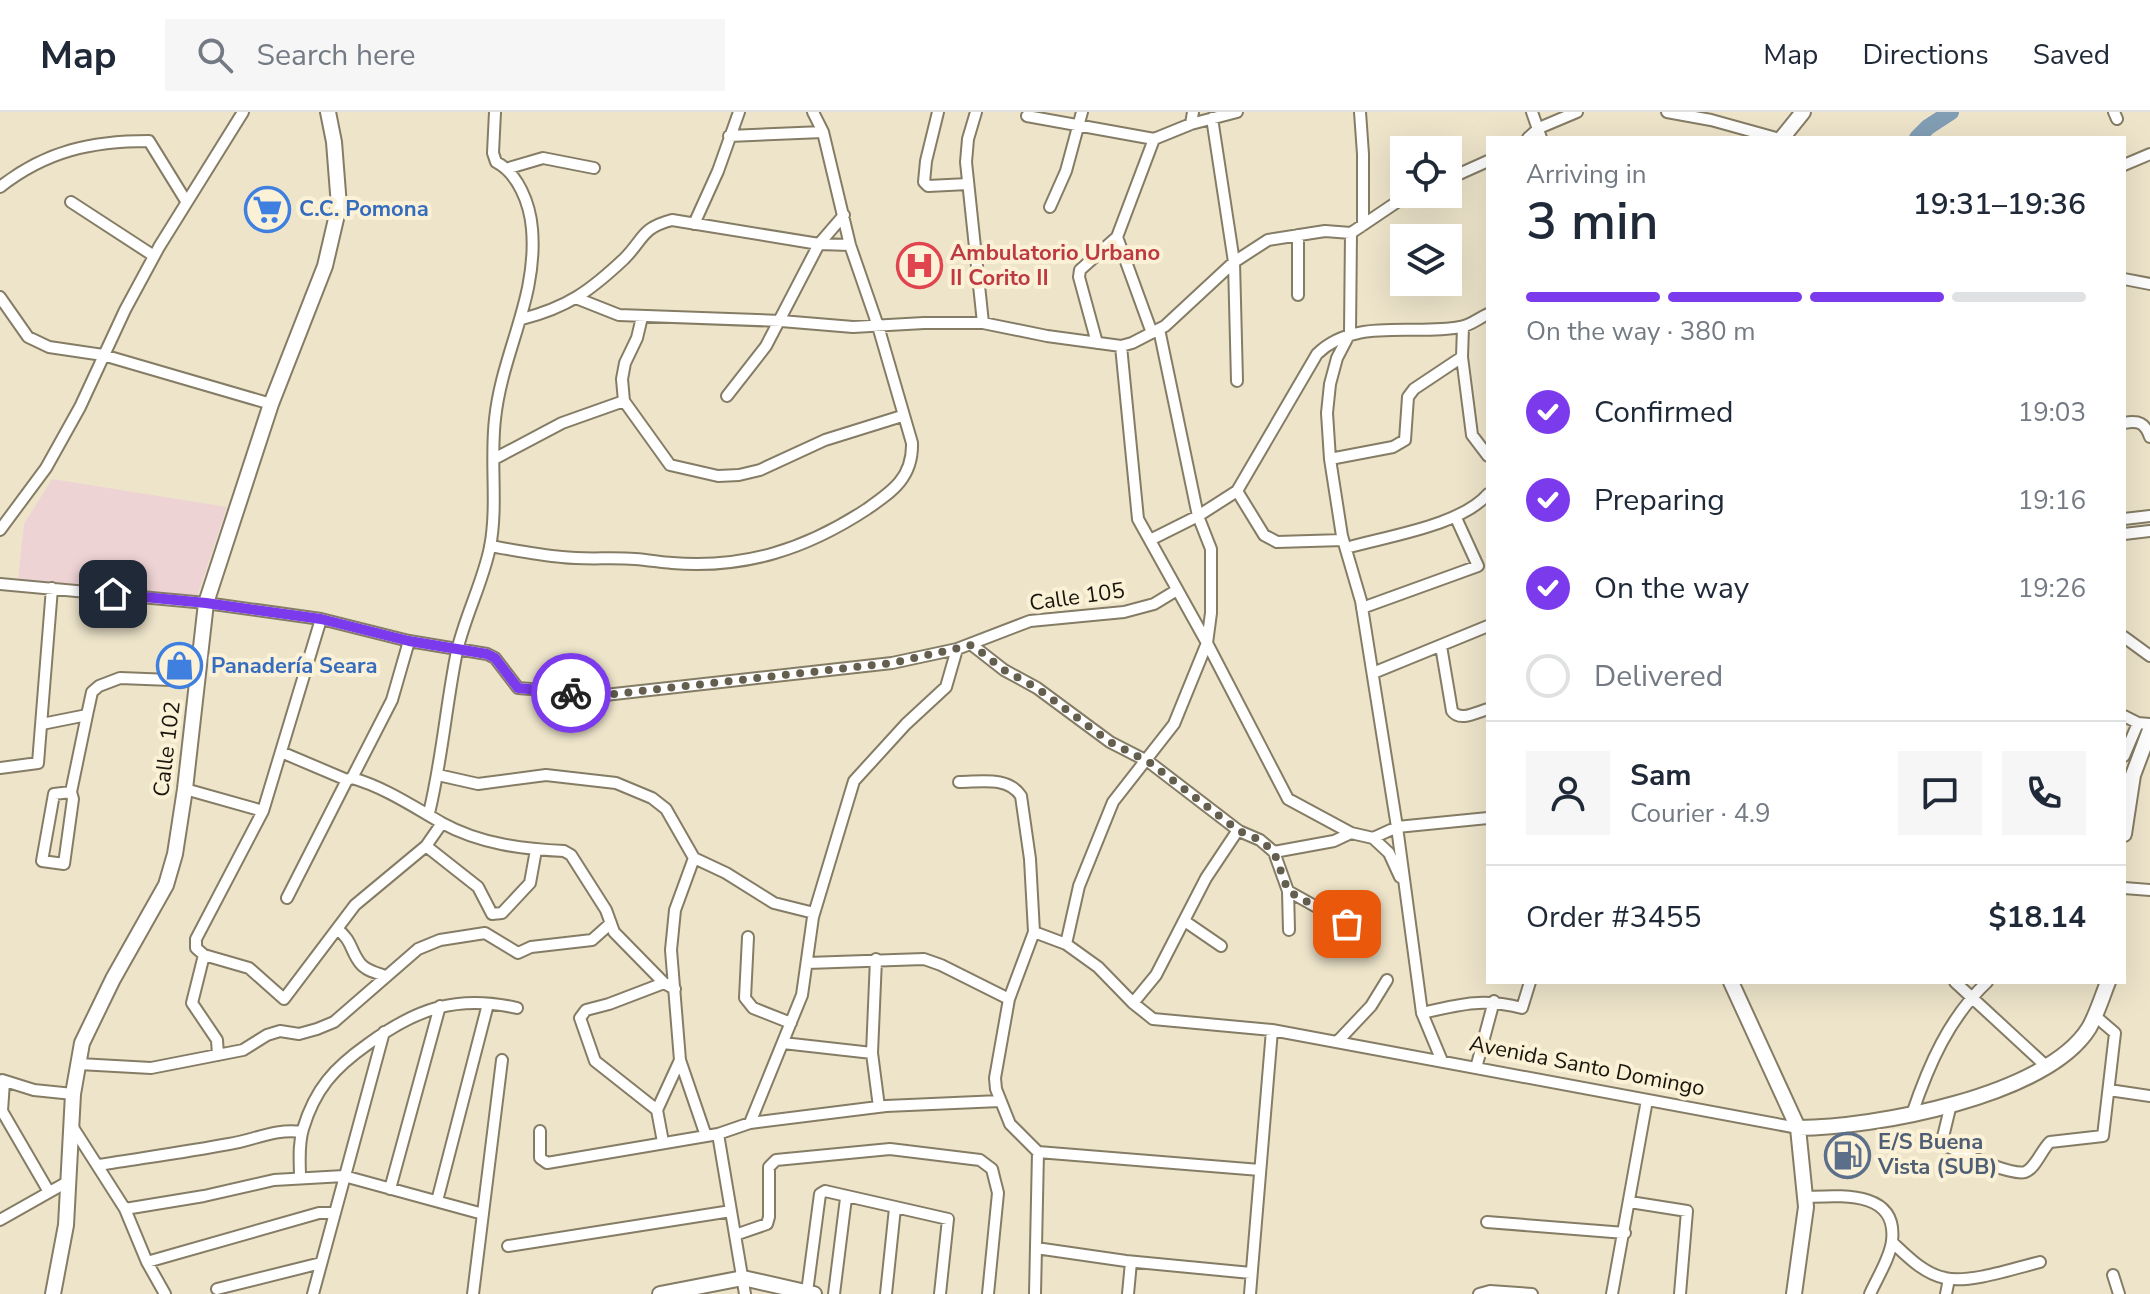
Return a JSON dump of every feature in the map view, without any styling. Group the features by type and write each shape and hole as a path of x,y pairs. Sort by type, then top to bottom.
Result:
{"main road":[{"name":"Calle 102","path":"53,1294 66,1225 73,1094 82,1043 113,979 166,885 175,854 185,789 206,603 271,404 325,266 339,206 334,142 328,112"},
{"path":"1784,136 1803,112"},
{"path":"2126,803 2128,772 2146,726"},
{"path":"1732,984 1798,1128 1805,1197 1794,1294"},
{"name":"Avenida Santo Domingo","path":"1798,1128 1912,1114 2006,1086 2055,1061 2088,1029 2107,984"},
{"path":"660,1294 743,1278 811,1293"}],"street":[{"path":"0,530 46,468 80,407 154,256 243,112"},
{"path":"429,813 458,649 490,546 495,419 502,378 529,290 532,227 509,168 496,162 493,153 495,112"},
{"path":"694,224 718,171 738,112"},
{"path":"490,546 563,558 673,563 713,563 771,556 811,540 896,490 906,476 912,457 912,443 878,326 850,245 823,132 813,112"},
{"path":"938,112 924,182 928,186 968,184"},
{"path":"976,112 967,150 968,184 983,323"},
{"path":"1050,207 1066,171 1082,112"},
{"path":"1191,124 1193,112"},
{"path":"1027,116 1154,139 1191,124 1237,112"},
{"path":"1360,112 1363,225"},
{"path":"1532,112 1540,133 1577,112"},
{"path":"1667,112 1710,116 1770,136"},
{"path":"1212,118 1234,262 1237,381"},
{"path":"729,136 823,132"},
{"path":"1097,343 1079,277 1080,270 1117,237 1154,139"},
{"path":"0,187 45,158 87,145 149,141 186,201"},
{"path":"2126,164 2150,154"},
{"path":"509,168 543,158 594,168"},
{"path":"1462,173 1486,162"},
{"path":"71,202 154,256"},
{"path":"576,298 619,315 853,327 983,323 1121,346 1156,331 1234,262 1268,240 1325,231 1351,233 1390,207"},
{"path":"727,396 766,346 819,244 844,215"},
{"path":"522,319 554,311 576,298 627,256 654,225 672,220 819,244 850,245"},
{"path":"1351,233 1350,333 1337,358 1330,384 1327,413 1330,459 1344,544 1362,608 1373,673 1422,1013 1442,1061"},
{"path":"1298,235 1298,295"},
{"path":"1066,944 1079,886 1113,802 1174,724 1207,643 1212,598 1211,549 1198,516 1156,331 1117,237"},
{"path":"2126,279 2150,284"},
{"path":"0,297 28,337 49,347 103,355 271,404"},
{"path":"1150,540 1198,516 1237,491 1324,347 1350,333 1463,327 1486,315"},
{"path":"642,317 637,338 625,363 622,379 624,401 670,465 718,476 760,470 825,440 902,416"},
{"path":"1463,327 1462,357 1472,435 1486,454"},
{"path":"1121,346 1138,519 1288,799 1351,833 1373,838 1389,853 1406,890"},
{"path":"1330,459 1393,447 1405,440 1408,397 1414,389 1462,357"},
{"path":"494,459 562,423 624,401"},
{"path":"2126,423 2142,423 2150,437"},
{"path":"1237,491 1264,535 1277,542 1344,544 1456,518 1486,497"},
{"path":"2126,519 2150,516"},
{"path":"1362,608 1478,566 1456,518"},
{"path":"2126,534 2150,531"},
{"name":"Calle 105","path":"0,584 206,603 321,619 409,641 487,654 495,658 518,688 605,695 892,663 972,645 1030,621 1124,612 1154,604 1177,590"},
{"path":"0,768 38,763 52,588"},
{"path":"321,619 263,811 196,939 196,948 204,955 249,968 284,999 355,905 426,846 442,823"},
{"path":"1373,673 1486,627"},
{"path":"2126,638 2150,656"},
{"path":"287,898 392,700 409,641"},
{"path":"972,645 1110,742 1145,760 1238,830 1260,840 1274,852 1288,891 1289,930"},
{"path":"1441,646 1452,711 1460,717 1486,710"},
{"path":"750,1123 802,995 814,913 854,781 906,724 946,687 957,649"},
{"path":"71,792 54,794 42,861 64,864 73,799 71,792 92,692 108,681 120,678 197,681"},
{"path":"42,724 87,715"},
{"path":"2126,717 2146,726 2126,753"},
{"path":"281,752 350,779 429,813 442,823 495,844 564,851 571,855 606,910 614,932 664,983 675,989"},
{"path":"438,775 478,784 546,775 616,783 652,798 666,809 694,858 726,873 774,903 814,913"},
{"path":"959,782 1006,782 1021,796 1030,859 1034,932 1009,999 995,1078 1010,1124 1038,1152 1260,1170"},
{"path":"185,789 263,811"},
{"path":"1373,838 1397,827 1486,818"},
{"path":"1133,1003 1156,975 1206,878 1238,830"},
{"path":"1274,852 1334,841 1351,833"},
{"path":"426,846 478,887 492,914 485,933"},
{"path":"492,914 502,913 530,883 536,850"},
{"path":"694,858 675,910 671,950 680,1060 712,1135 731,1211 745,1294"},
{"path":"2126,888 2150,890"},
{"path":"1288,891 1347,924"},
{"path":"1186,922 1221,946"},
{"path":"79,1064 151,1068 243,1050 267,1035 280,1031 299,1034 334,1022 418,949 440,940 485,933 518,953 531,947 592,940 611,923"},
{"path":"337,929 348,937 360,963 386,976"},
{"name":"Avenida Santo Domingo","path":"1034,932 1066,944 1098,967 1153,1019 1272,1030 1798,1128"},
{"path":"748,937 745,998 753,1008 791,1023"},
{"path":"204,955 192,1003 217,1040 218,1055"},
{"path":"876,959 872,1053 879,1107"},
{"path":"807,963 924,959 1009,999"},
{"path":"1337,1042 1371,1006 1387,980"},
{"path":"657,1110 595,1061 580,1018 586,1010 664,983"},
{"path":"1422,1013 1463,1003 1494,1001 1522,1008 1529,984"},
{"path":"1958,984 2046,1066"},
{"path":"1912,1114 1939,1045 1985,984"},
{"path":"1476,1068 1494,1001"},
{"path":"437,1201 488,1004"},
{"path":"300,1178 302,1132 313,1102 332,1072 409,1016 440,1006 488,1004 517,1008"},
{"path":"390,1189 440,1006"},
{"path":"1951,1104 1944,1145 1996,1167 2021,1172 2029,1170 2050,1142 2103,1136 2115,1033 2094,1015"},
{"path":"1250,1294 1272,1030"},
{"path":"311,1293 384,1032"},
{"path":"783,1043 872,1053"},
{"path":"473,1294 502,1060"},
{"path":"663,1142 657,1110 680,1060"},
{"path":"49,1192 2,1111 2,1080 34,1090 73,1094"},
{"path":"2109,1090 2150,1096"},
{"path":"1612,1294 1647,1100"},
{"path":"540,1131 540,1158 547,1163 712,1135 750,1123 879,1107 1000,1101"},
{"path":"72,1126 125,1209 147,1262 165,1294"},
{"path":"99,1165 234,1144 271,1132 302,1132"},
{"path":"735,1235 767,1224 769,1167 776,1160 890,1149 980,1160 992,1169 998,1193 988,1294"},
{"path":"1035,1294 1038,1152"},
{"path":"125,1209 274,1180 344,1176 483,1214"},
{"path":"0,1220 69,1181"},
{"path":"811,1293 820,1194 825,1191 949,1221 940,1294"},
{"path":"1805,1197 1850,1196 1876,1203 1885,1210 1891,1221 1892,1242 1870,1294"},
{"path":"834,1294 846,1198"},
{"path":"1630,1202 1687,1211 1680,1294"},
{"path":"886,1294 895,1208"},
{"path":"508,1246 731,1211"},
{"path":"147,1262 319,1213 334,1213"},
{"path":"1487,1222 1625,1233"},
{"path":"1892,1242 1921,1267 1949,1279 1990,1274 2040,1262"},
{"path":"1036,1248 1131,1262 1251,1273"},
{"path":"1128,1294 1131,1262"},
{"path":"217,1289 321,1263"},
{"path":"2113,1275 2119,1294"},
{"path":"1946,1294 1949,1279"},
{"path":"1479,1294 1490,1291 1532,1294"}],"shaded area":[{"path":"52,479 227,507 196,600 17,589 24,524"}],"waterway":[{"path":"1919,136 1951,112"}],"way so far":[{"path":"571,693 605,695 892,663 972,645 1110,742 1149,762 1239,831 1260,840 1274,852 1288,891 1347,924"}],"place":[{"name":"C.C. Pomona","path":"268,209"},
{"name":"Ambulatorio Urbano II Corito II","path":"919,266"},
{"name":"Panadería Seara","path":"180,666"},
{"name":"E/S Buena Vista (SUB)","path":"1847,1155"}],"route":[{"path":"113,594 321,619 409,641 487,654 495,658 518,688 571,693"}]}
